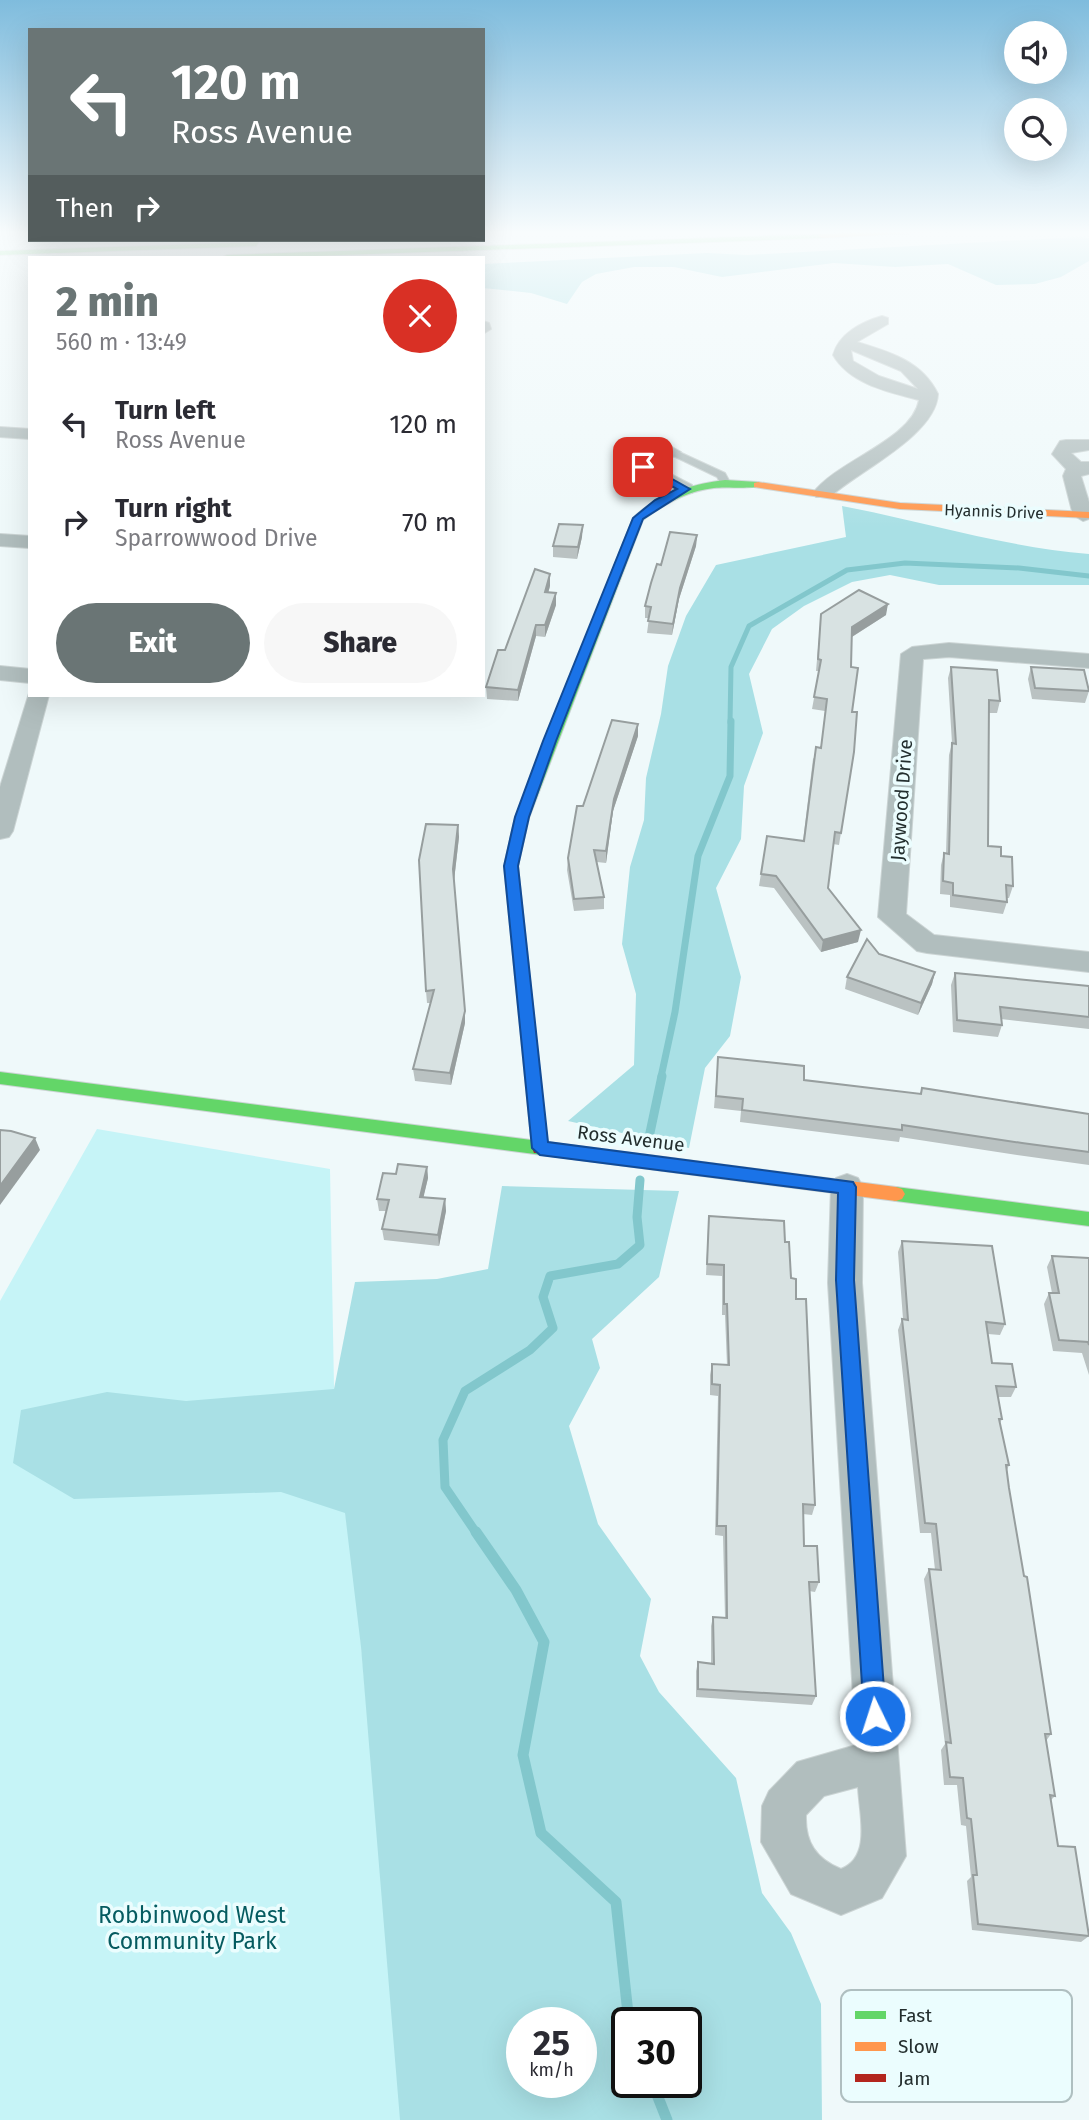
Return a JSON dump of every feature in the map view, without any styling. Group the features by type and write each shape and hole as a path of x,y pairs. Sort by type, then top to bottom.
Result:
{"main road":[{"name":"Hyannis Drive","path":"685,489 726,484 775,485 900,506 1086,515"},
{"path":"540,1148 511,866 522,817 638,518 659,502 685,489"},
{"name":"Ross Avenue","path":"0,1078 1089,1219"}],"street":[{"path":"867,330 845,343 842,351 849,367 882,383 930,397"},
{"path":"823,493 845,474 912,429 925,413 930,397 925,382 909,370 890,359 845,343"},
{"path":"0,432 28,434"},
{"path":"1086,515 1072,476 1082,468 1061,454 1066,445 1089,445"},
{"path":"673,452 643,467 685,489"},
{"path":"0,540 28,542"},
{"name":"Jaywood Drive","path":"1089,661 949,650 912,654 892,918 926,944 1089,962"},
{"path":"0,673 28,676"},
{"path":"0,831 37,697"},
{"path":"847,1187 845,1280 878,1761"}],"lane":[{"path":"673,452 721,475 726,484"}],"green space":[{"name":"Robbinwood West Community Park","path":"97,1129 330,1169 335,1441 356,1587 403,2120 0,2120 0,1301"}],"shaded area":[{"path":"842,506 996,540 1089,554 1089,585 939,585 890,575 852,582 804,606 772,629 749,674 763,733 744,786 741,839 716,888 741,977 730,1036 705,1068 689,1148 568,1121 634,1065 636,994 622,944 630,867 644,820 646,778 661,714 668,666 686,616 716,565 846,537"},
{"path":"502,1186 679,1191 659,1277 592,1339 600,1368 569,1426 598,1524 651,1599 640,1656 659,1692 736,1778 762,1893 791,1933 821,2004 822,2120 400,2120 361,1647 345,1513 281,1492 74,1499 13,1463 21,1410 107,1392 186,1401 334,1389 355,1282 437,1279 488,1269"}],"building":[{"path":"559,524 583,525 578,547 553,546"},
{"path":"670,532 697,535 680,588 673,624 648,621 651,607 645,606"},
{"path":"535,569 550,574 545,592 556,593 545,625 536,625 518,690 486,687 498,650 505,650"},
{"path":"859,590 888,604 852,627 851,667 858,668 852,712 857,712 854,752 841,833 835,832 828,888 861,930 823,940 776,876 761,874 767,836 804,841 816,747 821,748 827,699 814,697 821,660 818,659 821,614"},
{"path":"951,667 997,670 1000,701 989,700 988,846 1001,847 1001,856 1012,857 1013,886 1006,885 1007,902 953,895 953,883 943,881 944,853 949,854 952,743 956,744"},
{"path":"1031,667 1084,670 1089,691 1035,688"},
{"path":"612,720 638,724 614,799 606,851 594,850 604,897 574,899 568,858 577,806 583,806"},
{"path":"426,824 458,825 453,869 465,1011 450,1073 413,1069 434,990 426,991 419,860"},
{"path":"867,939 879,954 935,972 921,1003 847,977"},
{"path":"955,973 1089,986 1089,1017 1000,1007 1002,1025 957,1020"},
{"path":"718,1057 804,1066 804,1080 921,1094 922,1088 1089,1114 1089,1152 902,1125 902,1130 742,1110 743,1099 716,1096"},
{"path":"0,1130 35,1138 0,1186"},
{"path":"398,1164 427,1167 420,1197 445,1199 438,1235 382,1229 389,1200 377,1199 383,1173 396,1174"},
{"path":"709,1216 784,1221 785,1242 789,1242 791,1278 796,1279 796,1299 806,1299 815,1505 803,1504 804,1546 817,1546 819,1582 809,1582 816,1696 698,1689 698,1662 714,1664 713,1617 727,1618 726,1526 717,1526 720,1385 712,1384 712,1364 729,1365 727,1304 724,1304 724,1265 707,1264"},
{"path":"902,1241 992,1246 1005,1324 986,1322 992,1363 1012,1364 1016,1387 996,1386 1002,1419 999,1419 1009,1465 1006,1465 1009,1488 1024,1576 1027,1577 1051,1734 1045,1734 1055,1796 1050,1795 1058,1846 1075,1847 1089,1936 978,1924 973,1875 977,1875 971,1819 967,1818 963,1778 950,1777 946,1742 951,1743 929,1569 941,1570 936,1524 925,1523 902,1319 908,1320"},
{"path":"1052,1256 1089,1258 1089,1345 1088,1342 1059,1340 1049,1293 1059,1293"}],"waterway":[{"path":"730,723 731,667 749,626 847,570 905,563 1019,568 1089,576"},
{"path":"661,1077 675,1012 698,856 730,776 731,721"},
{"path":"648,1142 662,1076"},
{"path":"477,1534 445,1487 443,1440 465,1391 530,1350 553,1328 543,1297 550,1276 618,1264 640,1245 637,1217 640,1180"},
{"path":"476,1532 516,1590 544,1642 523,1755 541,1833 616,1902 627,2007"},
{"path":"658,2098 667,2120"}],"traffic: fast":[{"path":"522,818 638,518 665,500 694,489 725,483 758,485"},
{"path":"0,1078 664,1164"},
{"path":"896,1194 1089,1219"}],"traffic: slow":[{"path":"758,485 900,506 1089,515"},
{"path":"664,1164 896,1194"}],"traffic: jam":[{"path":"522,818 511,866 540,1148"}],"route":[{"path":"643,467 685,489 659,502 638,518 522,817 511,866 540,1148 847,1187 845,1280 875,1716"}]}
